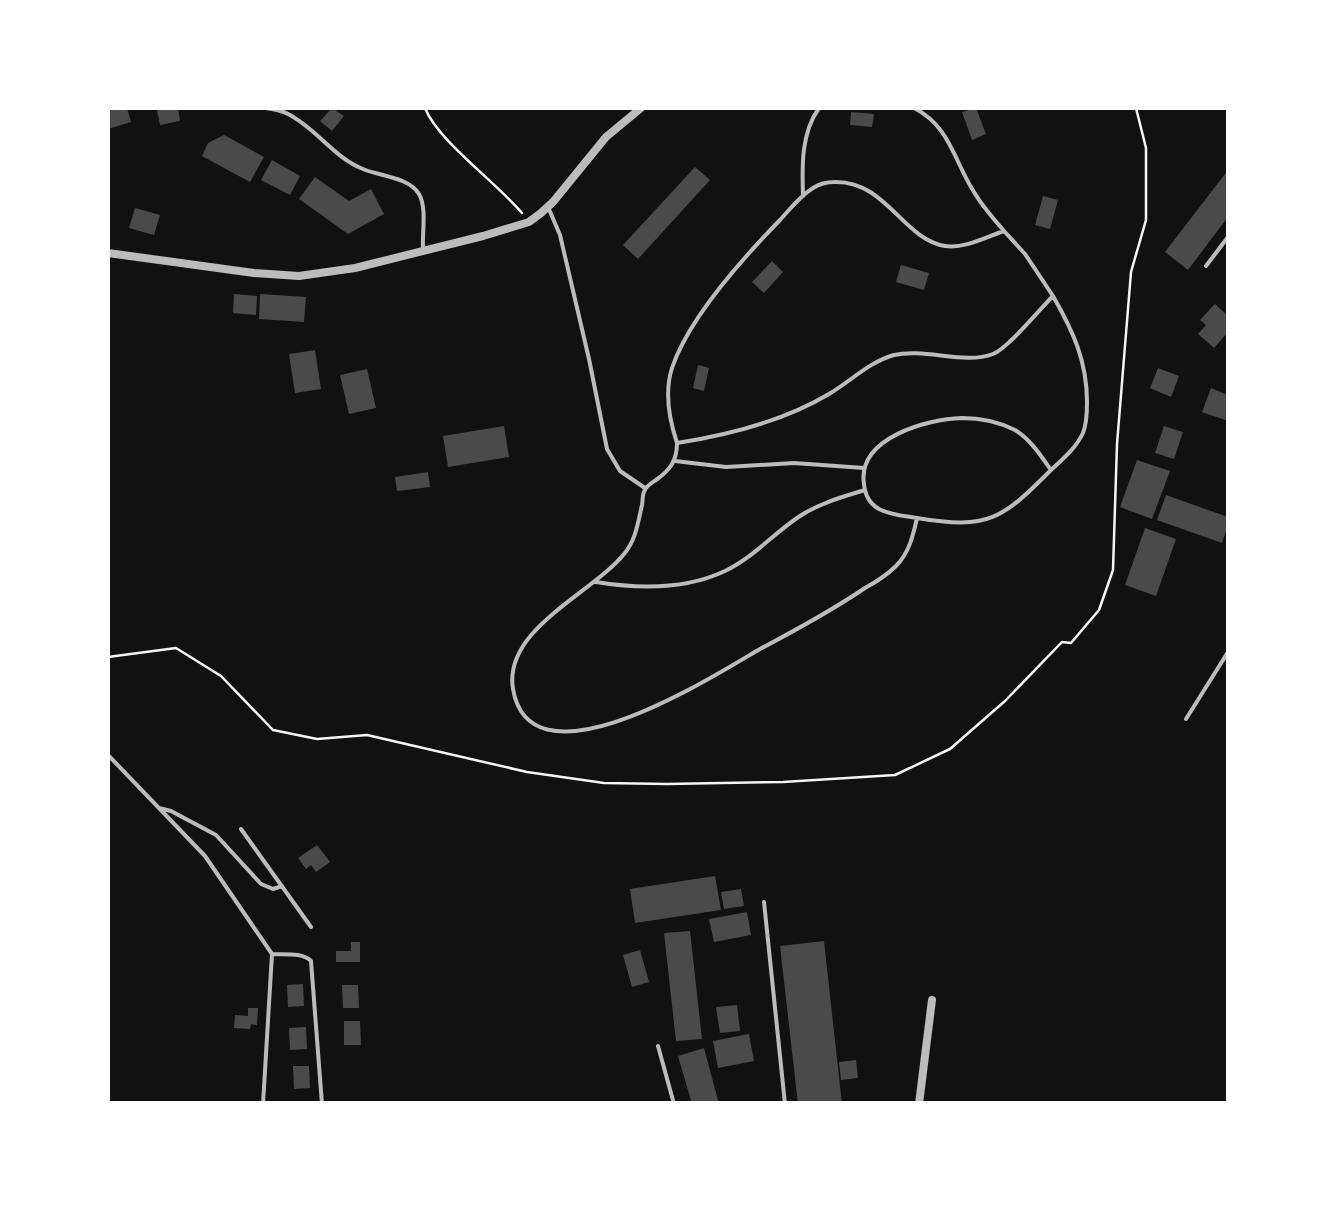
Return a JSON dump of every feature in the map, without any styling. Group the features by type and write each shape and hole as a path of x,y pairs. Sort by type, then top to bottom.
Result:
{"street":[{"path":"108,253 299,276 422,253 529,222 548,207 606,137 641,108"},
{"path":"919,1104 932,1000"}],"lane":[{"path":"266,108 286,113 345,160 415,189 422,206 422,253"},
{"path":"803,196 806,140 819,108"},
{"path":"914,108 947,136 975,194 1025,254 1053,296 1080,347 1087,406 1083,433 1070,452 1052,470 1020,500 996,517 944,522 889,513 869,502 864,490 864,468 874,450 931,422 963,418 1014,430 1025,437 1052,470"},
{"path":"917,518 908,549 894,569 823,615 642,714 568,732 546,729 526,717 518,705 512,682 527,640 540,624 613,567 630,545 645,488 675,461 677,443 670,422 668,389 676,356 717,292 803,196 823,183 865,188 913,228 943,246 1004,231"},
{"path":"548,207 560,234 607,449 620,471 645,488"},
{"path":"1206,266 1228,237"},
{"path":"677,443 790,413 897,355 995,354 1053,296"},
{"path":"675,461 726,467 794,462 864,468"},
{"path":"595,582 642,587 707,578 748,558 815,507 864,490"},
{"path":"1186,719 1228,652"},
{"path":"108,755 205,856 272,954 264,1104"},
{"path":"159,808 216,835 261,884 273,889 282,886"},
{"path":"241,829 312,927"},
{"path":"764,902 785,1104"},
{"path":"272,954 307,957 311,961 322,1104"},
{"path":"658,1046 674,1104"}],"path":[{"path":"425,108 451,143 508,196 529,222"},
{"path":"108,658 176,648 221,676 273,730 317,739 366,735 527,772 604,783 783,782 896,775 950,749 1006,701 1062,642 1071,642 1099,610 1113,570 1116,444 1131,272 1146,220 1146,148 1136,108"}],"building":[{"path":"108,108 127,108 131,122 108,129"},
{"path":"178,108 180,121 160,125 157,110"},
{"path":"332,108 344,116 332,131 320,121"},
{"path":"976,108 986,134 972,140 962,112"},
{"path":"851,112 874,114 872,127 850,125"},
{"path":"224,135 264,157 250,182 202,156 208,143"},
{"path":"272,160 300,176 290,195 261,180"},
{"path":"695,167 710,180 638,259 623,245"},
{"path":"1228,170 1228,217 1188,270 1165,252"},
{"path":"315,177 349,201 371,189 384,214 348,234 299,199"},
{"path":"1043,196 1058,200 1050,229 1035,225"},
{"path":"135,208 160,215 154,235 129,228"},
{"path":"772,261 783,272 764,293 752,282"},
{"path":"901,265 929,273 924,290 896,282"},
{"path":"234,294 257,296 256,315 233,313"},
{"path":"260,294 306,297 304,322 259,319"},
{"path":"1215,304 1228,316 1228,332 1214,348 1198,334 1206,325 1200,320"},
{"path":"315,350 321,389 295,393 289,354"},
{"path":"698,365 709,368 704,391 693,388"},
{"path":"1158,368 1179,376 1171,397 1150,388"},
{"path":"367,369 376,408 349,414 340,375"},
{"path":"1211,388 1228,395 1228,421 1202,412"},
{"path":"504,426 509,457 448,467 443,436"},
{"path":"1164,426 1183,432 1174,459 1155,453"},
{"path":"1137,460 1170,471 1152,519 1120,507"},
{"path":"428,472 430,487 397,491 395,477"},
{"path":"1166,495 1228,517 1222,543 1157,520"},
{"path":"1145,528 1176,539 1156,596 1125,585"},
{"path":"317,845 330,862 316,872 311,865 306,869 298,858"},
{"path":"715,876 721,910 635,923 630,889"},
{"path":"741,889 744,906 724,909 721,892"},
{"path":"747,912 751,935 714,942 709,919"},
{"path":"690,931 702,1039 676,1041 664,933"},
{"path":"824,941 842,1104 798,1104 780,946"},
{"path":"351,942 360,942 360,962 336,962 336,951 351,951"},
{"path":"640,950 649,982 632,987 623,955"},
{"path":"303,984 304,1006 288,1007 287,985"},
{"path":"342,985 358,985 359,1008 343,1008"},
{"path":"737,1005 740,1031 720,1033 716,1007"},
{"path":"248,1008 258,1008 257,1025 251,1024 250,1029 234,1028 235,1015 248,1016"},
{"path":"344,1021 360,1021 361,1045 344,1045"},
{"path":"306,1027 307,1049 290,1050 289,1028"},
{"path":"749,1034 754,1061 718,1068 713,1041"},
{"path":"704,1048 719,1104 692,1104 678,1056"},
{"path":"856,1060 858,1078 841,1080 839,1062"},
{"path":"293,1066 309,1066 310,1088 294,1089"}]}
